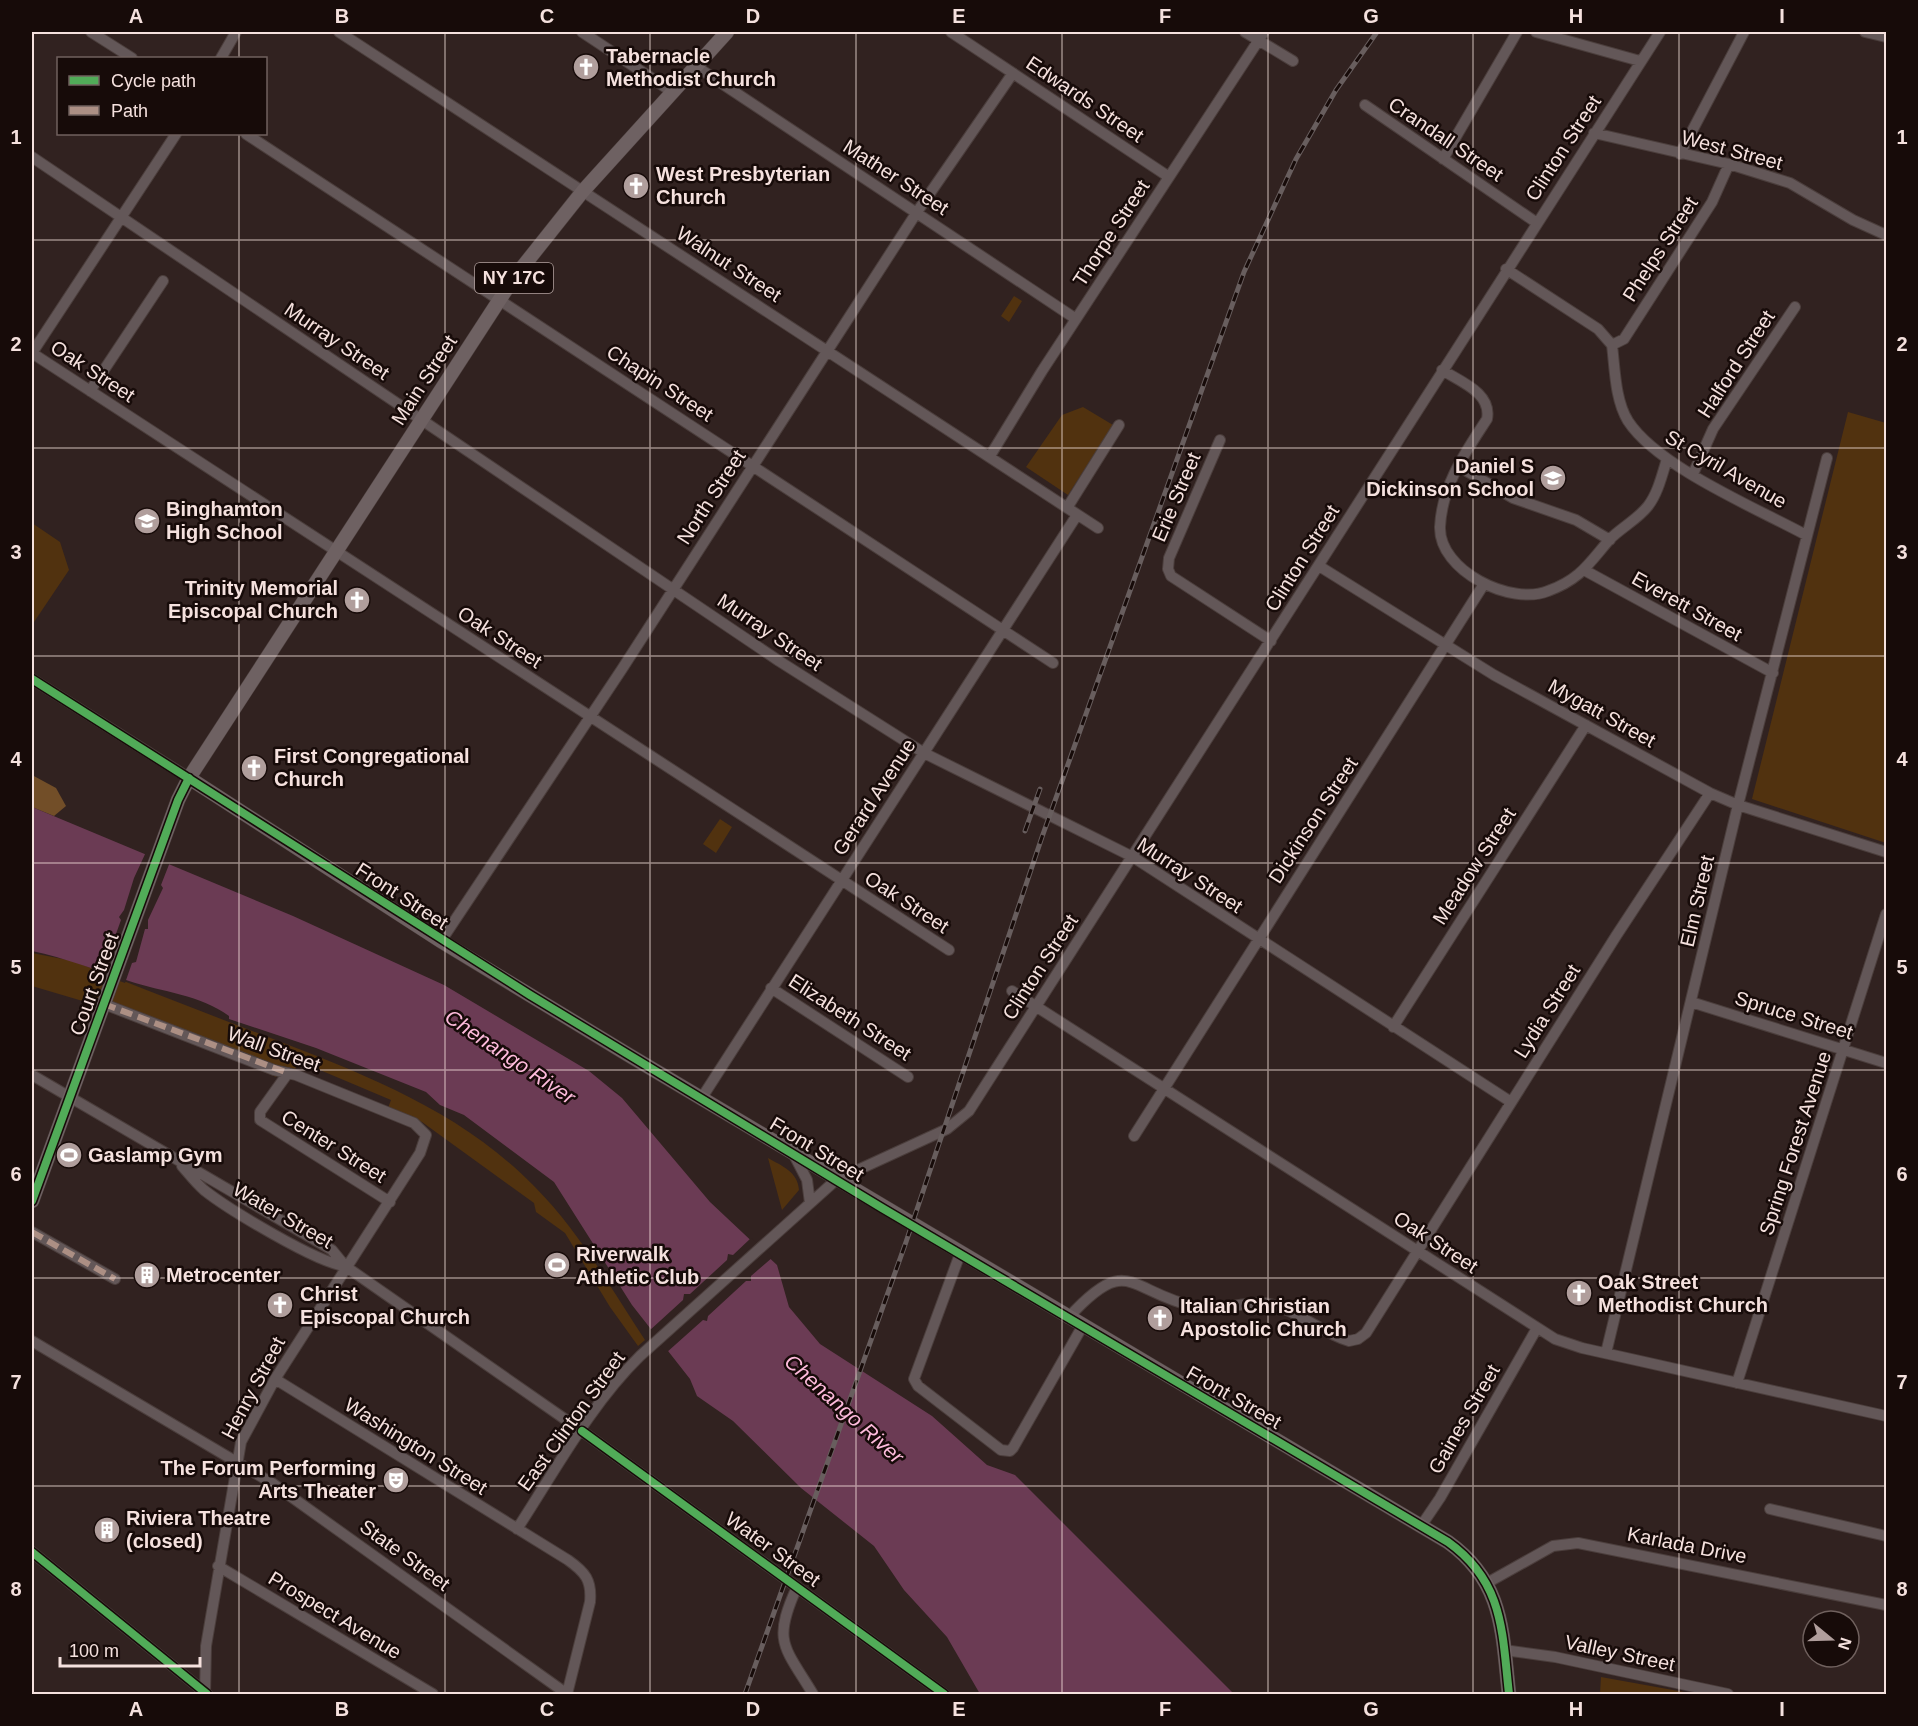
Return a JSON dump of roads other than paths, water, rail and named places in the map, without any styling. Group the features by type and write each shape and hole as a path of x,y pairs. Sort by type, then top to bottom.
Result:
{"main road":[{"name":"Main Street","path":"189,778 499,300 556,222 694,65 727,32"},
{"name":"Court Street","path":"32,1201 162,845 189,778"},
{"name":"Front Street","path":"189,778 441,941 794,1155 1459,1550 1487,1583 1496,1604 1509,1695"}],"street":[{"path":"91,32 130,57"},
{"path":"222,57 236,32"},
{"name":"Walnut Street","path":"339,32 829,350 1098,528"},
{"path":"582,32 671,91"},
{"name":"Edwards Street","path":"951,32 1169,177"},
{"path":"1245,32 1261,36 1293,61"},
{"path":"1443,159 1517,32"},
{"path":"1536,32 1640,61"},
{"name":"Clinton Street","path":"974,1104 1319,566 1506,269 1660,32"},
{"path":"1680,154 1744,32"},
{"path":"1866,32 1887,37"},
{"name":"Thorpe Street","path":"990,456 1076,319 1261,36"},
{"name":"Mather Street","path":"694,65 1076,319"},
{"name":"North Street","path":"441,941 590,717 917,212 1013,73"},
{"name":"Crandall Street","path":"1365,105 1537,223"},
{"name":"West Street","path":"1594,133 1729,164 1790,183 1853,220 1887,235"},
{"path":"32,353 175,135"},
{"name":"Chapin Street","path":"248,135 1053,663"},
{"name":"Murray Street","path":"32,157 779,661 924,753 1133,857 1257,940 1511,1102"},
{"name":"Phelps Street","path":"1612,345 1624,339 1712,202 1729,164"},
{"path":"1506,269 1598,329 1612,345"},
{"path":"90,391 163,281"},
{"name":"Halford Street","path":"1693,474 1713,429 1795,307"},
{"name":"St Cyril Avenue","path":"1612,345 1620,403 1628,421 1652,448 1693,474 1806,535"},
{"name":"Oak Street","path":"32,353 949,950"},
{"path":"1442,370 1481,395 1489,410 1487,419 1458,466 1443,502 1440,529 1443,547 1462,569 1484,584 1509,592 1532,594 1546,592 1584,570 1610,540 1650,503 1667,459"},
{"path":"1067,508 1119,425"},
{"name":"Erie Street","path":"1220,440 1169,558 1168,569 1171,576 1271,641"},
{"name":"Elm Street","path":"1606,1353 1738,805 1827,458"},
{"path":"1458,466 1513,498 1576,520 1610,540"},
{"name":"Gerard Avenue","path":"701,1099 1077,515"},
{"name":"Mygatt Street","path":"1319,566 1446,646 1710,793 1738,805 1887,852"},
{"name":"Everett Street","path":"1584,570 1773,673"},
{"name":"Dickinson Street","path":"1134,1136 1484,584"},
{"name":"Front Street","path":"32,679 189,778"},
{"name":"Meadow Street","path":"1393,1027 1586,725"},
{"name":"Lydia Street","path":"1068,1318 1091,1293 1103,1284 1125,1281 1196,1307 1216,1309 1272,1304 1349,1341 1358,1339 1366,1333 1511,1102 1710,793"},
{"name":"Spring Forest Avenue","path":"1737,1383 1887,914"},
{"name":"Elizabeth Street","path":"771,988 908,1077"},
{"name":"Oak Street","path":"1012,991 1555,1339 1606,1353 1887,1416"},
{"name":"Wall Street","path":"106,998 414,1123 426,1135"},
{"name":"Spruce Street","path":"1691,1002 1887,1063"},
{"name":"Center Street","path":"288,1073 260,1112 260,1120 390,1202"},
{"name":"Water Street","path":"32,1075 332,1250 345,1266 582,1431 944,1695"},
{"name":"East Clinton Street","path":"517,1529 582,1431 624,1372 640,1356 836,1180 947,1129 958,1122 974,1104"},
{"name":"Henry Street","path":"206,1694 206,1646 235,1462 241,1442 274,1379 345,1266 390,1202 422,1149 426,1135"},
{"path":"794,1155 807,1180 810,1203"},
{"path":"32,1232 115,1279"},
{"path":"960,1254 914,1379 918,1386 1001,1450 1010,1451 1013,1448 1082,1327"},
{"name":"Gaines Street","path":"1421,1526 1440,1498 1537,1328"},
{"name":"State Street","path":"32,1341 272,1483 567,1695"},
{"name":"Washington Street","path":"274,1379 580,1568 586,1575 591,1588 567,1695"},
{"path":"1770,1509 1887,1536"},
{"name":"Karlada Drive","path":"1487,1583 1553,1546 1578,1543 1887,1605"},
{"path":"32,1552 206,1694"},
{"name":"Prospect Avenue","path":"218,1566 433,1695"},
{"path":"797,1587 785,1613 782,1633 789,1654 813,1695"},
{"name":"Valley Street","path":"1504,1650 1555,1657 1728,1695"}],"water":[{"name":"Chenango River","path":"32,807 293,916 444,985 589,1071 622,1098 710,1202 777,1265 789,1307 820,1344 932,1416 987,1465 1015,1475 1234,1694 980,1694 947,1637 904,1590 874,1546 801,1488 733,1421 697,1396 690,1379 632,1305 554,1182 464,1115 440,1105 426,1092 316,1048 229,1019 229,1016 206,1003 32,951"}],"railway":[{"path":"745,1694 906,1242 1042,837 1244,272 1296,159 1336,90 1377,32"},
{"path":"1025,831 1040,789"}],"place":[{"name":"Tabernacle Methodist Church","path":"586,67"},
{"name":"West Presbyterian Church","path":"636,186"},
{"name":"Daniel S Dickinson School","path":"1553,478"},
{"name":"Binghamton High School","path":"147,521"},
{"name":"Trinity Memorial Episcopal Church","path":"357,600"},
{"name":"First Congregational Church","path":"254,768"},
{"name":"Gaslamp Gym","path":"69,1155"},
{"name":"Riverwalk Athletic Club","path":"557,1265"},
{"name":"Metrocenter","path":"147,1275"},
{"name":"Oak Street Methodist Church","path":"1579,1293"},
{"name":"Christ Episcopal Church","path":"280,1305"},
{"name":"Italian Christian Apostolic Church","path":"1160,1318"},
{"name":"The Forum Performing Arts Theater","path":"396,1480"},
{"name":"Riviera Theatre (closed)","path":"107,1530"}]}
